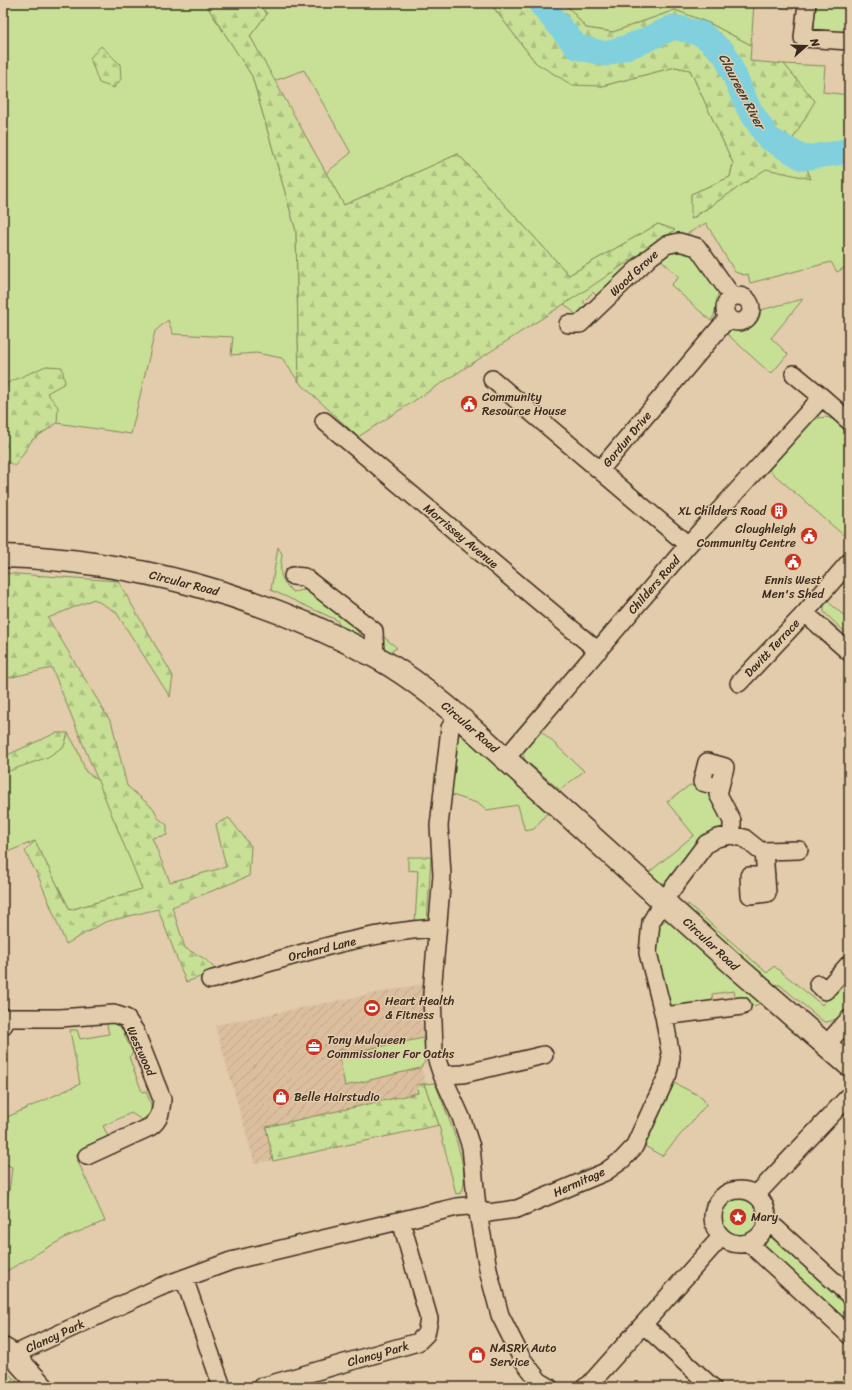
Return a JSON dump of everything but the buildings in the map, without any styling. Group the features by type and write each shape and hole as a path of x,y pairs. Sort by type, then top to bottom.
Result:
{"main road":[{"name":"Circular Road","path":"3,556 45,557 110,566 205,587 269,608 323,631 375,656 428,691 458,716 664,900 734,965 849,1065"},
{"path":"8,1352 42,1387"}],"street":[{"path":"807,3 804,38 849,41"},
{"name":"Wood Grove","path":"568,324 580,324 650,257 666,245 678,242 697,247 732,296"},
{"path":"739,295 746,298 750,304 751,311 748,318 742,322 734,322 728,318 724,309 726,301 732,296 739,295"},
{"name":"Gordun Drive","path":"688,545 600,470 728,318"},
{"path":"794,374 849,421"},
{"path":"492,379 600,470"},
{"name":"Childers Road","path":"506,758 688,545 822,397"},
{"name":"Morrissey Avenue","path":"324,421 598,651"},
{"name":"Davitt Terrace","path":"739,683 805,613 849,562"},
{"path":"293,576 304,577 374,631 375,656"},
{"name":"Davitt Terrace","path":"805,613 849,652"},
{"path":"458,716 450,728 438,826 442,875 436,928 432,993 434,1051 442,1075 461,1117 471,1147 477,1208 489,1274 500,1315 522,1359 540,1381 549,1387"},
{"path":"719,787 718,794 732,821 732,835 744,838 759,850 800,850"},
{"name":"Hermitage","path":"477,1208 488,1213 517,1209 605,1172 622,1160 634,1147 668,1074 671,1056 664,1016 648,953 652,922 664,900 706,844 717,838 732,835"},
{"path":"764,851 766,874"},
{"name":"Orchard Lane","path":"210,980 328,947 407,930 436,928"},
{"path":"818,984 825,991 849,964"},
{"path":"664,1016 742,1006"},
{"name":"Westwood","path":"5,1019 60,1018 114,1014 126,1018 135,1031 162,1099 158,1122 87,1156"},
{"path":"826,1045 849,1019"},
{"path":"442,1075 463,1074 544,1055"},
{"path":"756,1195 849,1096"},
{"path":"768,1221 763,1232 756,1239 749,1243 733,1244 721,1237 714,1228 712,1216 718,1199 731,1191 743,1189 756,1195 763,1203 768,1221 849,1295"},
{"name":"Clancy Park","path":"8,1352 184,1278 231,1261 457,1207 468,1206 477,1208"},
{"name":"Clancy Park","path":"261,1387 418,1342 426,1334 429,1319 401,1221"},
{"path":"585,1387 590,1384 644,1325 721,1237"},
{"path":"749,1243 849,1335"},
{"path":"184,1278 222,1387"},
{"path":"644,1325 712,1387"}],"shaded area":[{"path":"422,984 425,1062 421,1068 439,1125 255,1164 215,1025"}],"green space":[{"path":"3,3 205,3 252,76 296,231 299,382 282,358 256,353 231,355 233,337 173,334 168,320 155,331 131,434 57,423 32,440 3,422"},
{"path":"205,3 258,3 267,14 250,36 344,205 458,154 569,275 658,224 675,230 589,288 358,437 299,382 296,231 252,76"},
{"path":"258,3 490,3 536,63 602,86 675,67 690,70 733,163 730,177 691,194 692,219 766,168 803,158 791,142 814,101 784,64 825,66 823,92 849,95 849,265 837,272 831,262 750,283 748,274 744,275 735,272 706,223 685,235 600,299 593,292 583,302 590,309 578,316 564,304 675,230 658,224 569,275 458,154 344,205 326,173 351,153 304,70 274,81 250,36 267,14"},
{"path":"490,3 565,3 586,28 613,32 675,10 709,23 751,45 750,61 784,64 815,101 791,142 803,158 811,179 766,169 691,219 691,194 730,177 733,163 690,70 675,67 602,86 572,85 536,63"},
{"path":"565,3 796,4 793,9 754,4 751,45 709,23 675,10 613,32 586,28"},
{"path":"815,3 846,3 845,26 849,26 849,35 814,30"},
{"path":"101,46 120,64 121,79 114,88 99,83 90,58"},
{"path":"678,248 695,254 719,292 711,321 671,285 679,277 657,256"},
{"path":"803,299 771,338 788,354 771,374 726,333 730,329 748,329 756,320 757,311"},
{"path":"46,366 62,367 65,383 47,393 58,407 57,423 32,440 15,466 3,459 3,385"},
{"path":"827,417 834,420 849,433 849,540 769,470 810,422 818,418"},
{"path":"278,547 282,554 282,579 288,587 293,592 310,589 353,625 364,640 341,628 337,620 271,590"},
{"path":"3,573 118,581 173,676 170,697 116,612 94,599 48,618 112,724 127,786 154,809 158,818 167,825 167,835 152,838 170,882 226,867 216,824 229,818 251,846 249,876 172,907 185,948 205,959 217,971 186,982 158,909 105,922 66,944 39,878 25,851 35,841 70,910 142,889 52,668 3,679"},
{"path":"826,600 849,620 849,636 824,612"},
{"path":"379,633 397,648 387,653 383,651"},
{"path":"541,731 584,771 560,790 525,760 523,755 526,747"},
{"path":"56,733 68,733 64,746 48,757 3,773 3,757"},
{"path":"68,733 77,749 86,772 98,780 143,889 70,910 35,841 7,852 3,856 3,773 64,746"},
{"path":"458,735 463,735 547,813 534,829 525,831 518,805 487,810 480,804 449,794"},
{"path":"690,785 708,790 724,818 724,828 719,832 697,842 675,870 669,881 666,883 660,883 647,874 694,835 667,802"},
{"path":"408,857 431,857 427,923 415,924 418,871 408,870"},
{"path":"688,904 767,973 774,966 822,1005 849,975 849,1008 835,1019 824,1022 780,985 768,984 687,906"},
{"path":"667,919 670,920 760,1003 751,1006 736,1001 734,991 712,994 713,1004 668,1008 655,948 659,925"},
{"path":"106,1020 116,1021 125,1029 124,1034 133,1053 129,1057 142,1092 146,1091 151,1104 151,1110 142,1120 131,1113 103,1126 109,1139 75,1155 105,1221 66,1237 3,1273 3,1219 12,1167 3,1163 3,1119 80,1084 70,1030 77,1030 80,1039 109,1034"},
{"path":"424,1038 425,1062 420,1068 345,1086 338,1050 345,1049 347,1053"},
{"path":"435,1083 461,1156 464,1171 464,1184 461,1193 456,1194 439,1125 424,1084"},
{"path":"674,1083 702,1097 706,1105 662,1156 645,1146"},
{"path":"424,1084 439,1125 273,1161 266,1127 418,1093 417,1085"},
{"path":"735,1196 743,1196 751,1199 757,1205 760,1217 757,1229 751,1235 743,1238 735,1238 727,1235 721,1229 718,1221 718,1213 721,1205 727,1199"},
{"path":"768,1237 773,1237 849,1305 849,1326 762,1245"},
{"path":"3,1368 22,1387 3,1387"}],"waterway":[{"name":"Claureen River","path":"540,3 577,47 606,54 641,42 674,27 702,34 725,54 748,107 768,138 803,158 838,153 849,149"}],"place":[{"name":"Community Resource House","path":"469,404"},
{"name":"XL Childers Road","path":"779,511"},
{"name":"Cloughleigh Community Centre","path":"809,536"},
{"name":"Ennis West Men's Shed","path":"793,562"},
{"name":"Heart Health & Fitness","path":"372,1008"},
{"name":"Tony Mulqueen Commissioner For Oaths","path":"314,1047"},
{"name":"Belle Hairstudio","path":"281,1097"},
{"name":"Mary","path":"738,1217"},
{"name":"NASRY Auto Service","path":"477,1355"}]}
